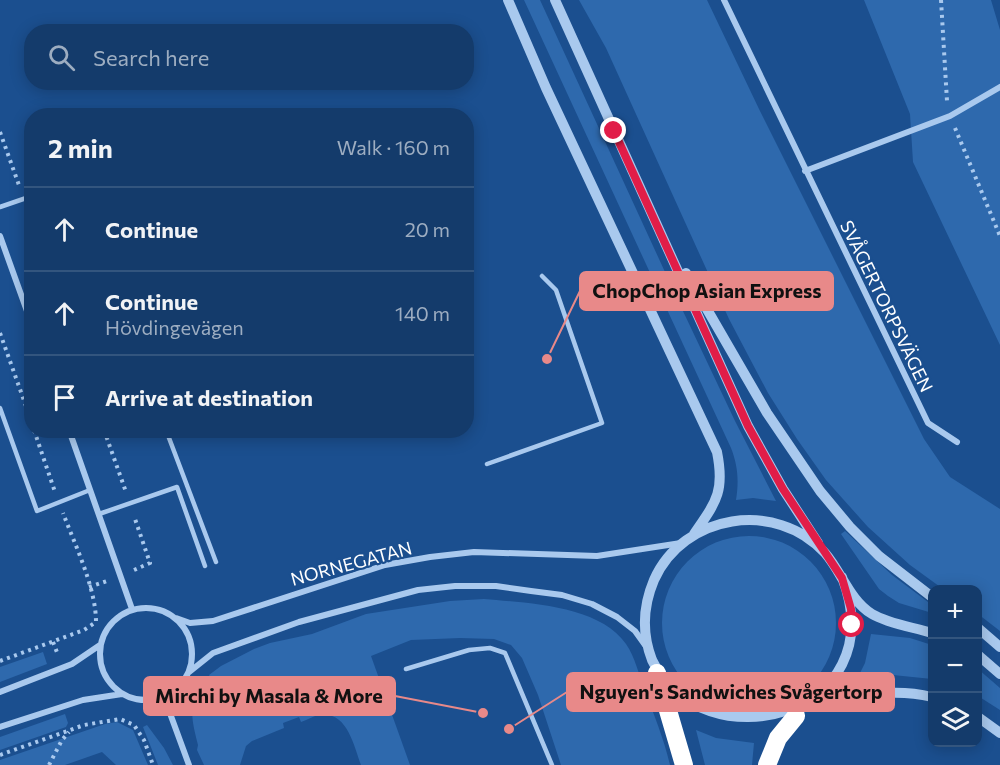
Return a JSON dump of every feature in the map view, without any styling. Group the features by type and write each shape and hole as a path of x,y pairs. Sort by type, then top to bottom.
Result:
{"highway":[{"path":"657,673 684,765"},
{"path":"767,765 778,738 802,712"}],"street":[{"path":"508,0 546,88 717,452 720,489 712,508 694,534"},
{"path":"555,0 748,426 783,489 858,602 872,614 928,631"},
{"name":"SVÅGERTORPSVÄGEN","path":"724,0 928,423 957,442"},
{"path":"805,171 950,117 1000,87"},
{"path":"659,228 767,413 820,491 849,527 879,556 928,593"},
{"path":"0,236 24,303"},
{"path":"72,438 132,609"},
{"path":"825,554 810,540 792,529 773,522 753,519 732,520 712,526 694,534 682,543 657,573 649,591 645,610 648,649 657,673 667,688 693,712 718,723 744,728 780,723 802,712 869,693 894,691 928,696"},
{"name":"NORNEGATAN","path":"176,618 190,623 213,621 385,565 430,557 474,552 597,556 682,543"},
{"path":"802,712 831,686 847,657 851,641 851,609 842,578"},
{"path":"0,727 76,702 122,694 142,700 164,697 178,687 188,673 213,653 299,622 418,590 455,586 496,586 562,595 592,604 617,617 635,631 648,649"},
{"path":"0,692 72,664 100,645 111,622 132,609 155,608 176,618 186,630 191,644 192,659 188,673"},
{"path":"982,631 1000,647"},
{"path":"100,645 103,673 122,694"},
{"path":"982,658 1000,674"},
{"path":"164,697 189,765"},
{"path":"982,720 1000,733"}],"lane":[{"path":"0,207 24,198"},
{"path":"487,464 602,423 556,290 542,276"},
{"path":"0,408 37,511 90,490"},
{"path":"169,438 216,562"},
{"path":"99,514 177,486 205,566"},
{"path":"406,669 469,650 490,648 505,653 552,765"}],"path":[{"path":"1,135 24,198"},
{"path":"0,333 24,400"},
{"path":"0,661 84,630 96,622 96,609 89,587 37,438"},
{"path":"53,642 63,668"},
{"path":"76,702 84,725"},
{"path":"0,755 84,725 120,719 134,725 144,740 153,765"},
{"path":"49,765 62,740 72,730"}],"shaded area":[{"path":"524,0 540,0 682,309 776,501 753,498 736,500 737,474 731,448"},
{"path":"579,0 707,0 924,439 950,477 1000,509 1000,631 982,617 982,585 938,585 910,565 868,527 826,480 797,439 768,393 729,319 606,48"},
{"path":"864,0 991,0 1000,30 1000,345 913,162 910,114"},
{"path":"845,531 892,575 928,602 928,612 899,603 879,589 841,534"},
{"path":"749,536 782,543 797,551 810,562 821,575 829,590 836,623 829,656 821,671 810,684 797,695 782,703 749,710 716,703 701,695 688,684 677,671 669,656 662,623 669,590 677,575 688,562 701,551 716,543"},
{"path":"484,599 561,608 598,621 614,631 626,644 634,660 662,736 670,765 561,765 538,695 522,658 511,645 494,639 460,638 411,640 371,656 410,765 361,765 348,731 336,718 329,715 317,716 301,722 299,717 283,723 284,728 252,741 246,746 240,765 204,765 197,750 192,716 193,703 198,687 202,688 211,679 209,675 221,666 270,643 312,634 366,614 450,601"},
{"path":"871,634 910,638 928,644 928,679 893,675 857,679 865,663"},
{"path":"43,652 47,664 0,682 0,667"},
{"path":"982,672 1000,688 1000,710 982,699"},
{"path":"65,714 68,723 66,727 0,750 0,737"},
{"path":"117,722 133,730 148,765 116,765 102,752 65,765 0,765 0,760 105,724"},
{"path":"147,725 173,765 158,765 143,727"},
{"path":"696,730 716,738 754,743 752,765 705,765"}],"place":[{"name":"ChopChop Asian Express","path":"547,359"},
{"name":"Mirchi by Masala & More","path":"483,713"},
{"name":"Nguyen's Sandwiches Svågertorp","path":"509,729"}],"route":[{"path":"614,131 748,426 783,489 842,578 848,593 852,625"}]}
